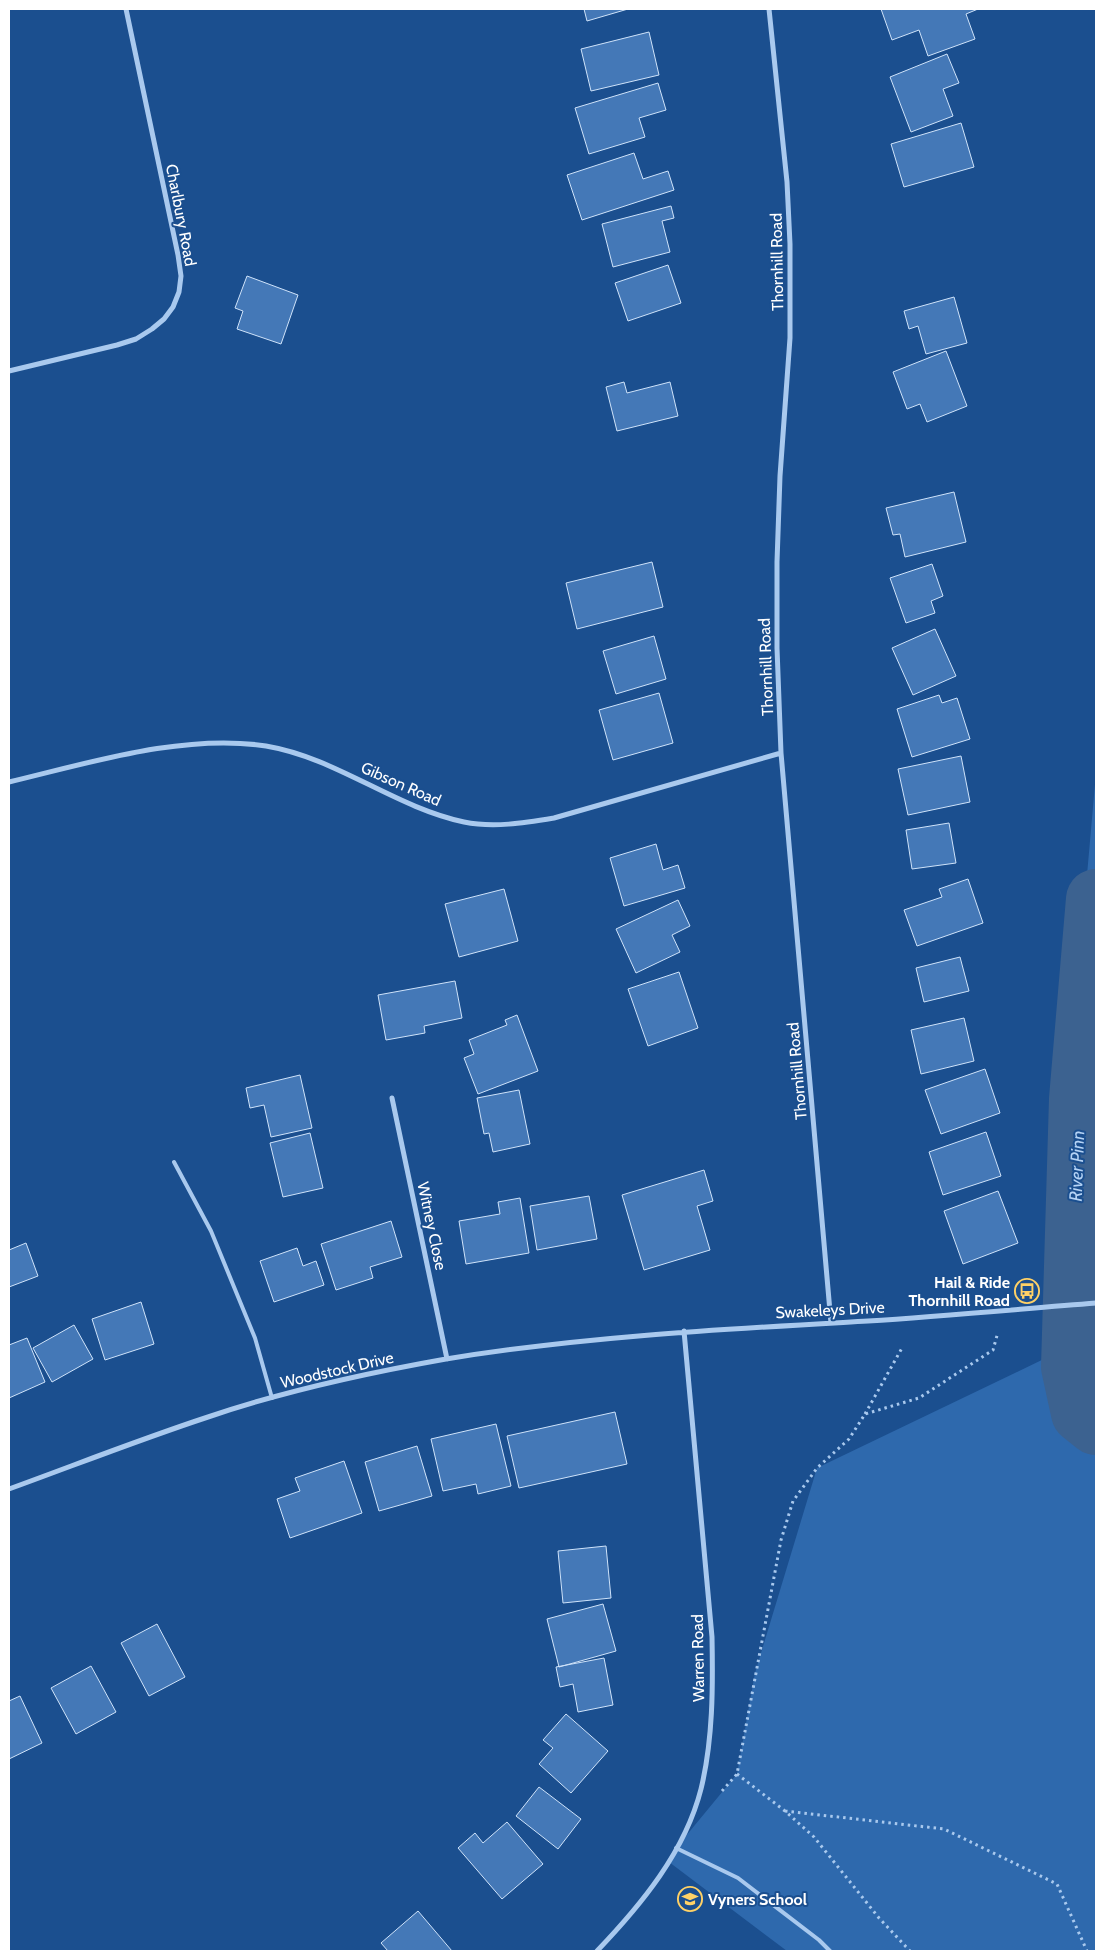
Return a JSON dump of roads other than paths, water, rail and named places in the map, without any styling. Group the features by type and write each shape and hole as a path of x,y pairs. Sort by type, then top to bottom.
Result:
{"street":[{"name":"Charlbury Road","path":"9,371 117,346 136,339 164,319 173,307 179,292 181,276 178,255 126,9"},
{"name":"Thornhill Road","path":"769,9 787,182 790,244 790,338 780,476 777,562 777,648 781,753 831,1323"},
{"name":"Gibson Road","path":"9,782 158,749 221,742 245,744 267,746 325,764 413,806 437,815 465,822 491,825 554,818 781,753"},
{"name":"Witney Close","path":"392,1098 447,1359"},
{"name":"Swakeleys Drive","path":"684,1332 1004,1312 1096,1303"},
{"name":"Woodstock Drive","path":"9,1489 210,1416 272,1398 388,1371 447,1359 564,1344 684,1332"},
{"name":"Warren Road","path":"597,1951 624,1923 642,1900 676,1848 694,1808 706,1765 713,1676 712,1637 684,1332"}],"lane":[{"path":"174,1162 211,1231 255,1338 272,1398"},
{"path":"676,1848 738,1878 819,1940 830,1951"}],"waterway":[{"name":"River Pinn","path":"1096,899 1079,1099 1071,1367 1081,1413 1096,1425"}],"place":[{"name":"Hail & Ride Thornhill Road","path":"1027,1291"},
{"name":"Vyners School","path":"690,1899"}]}
